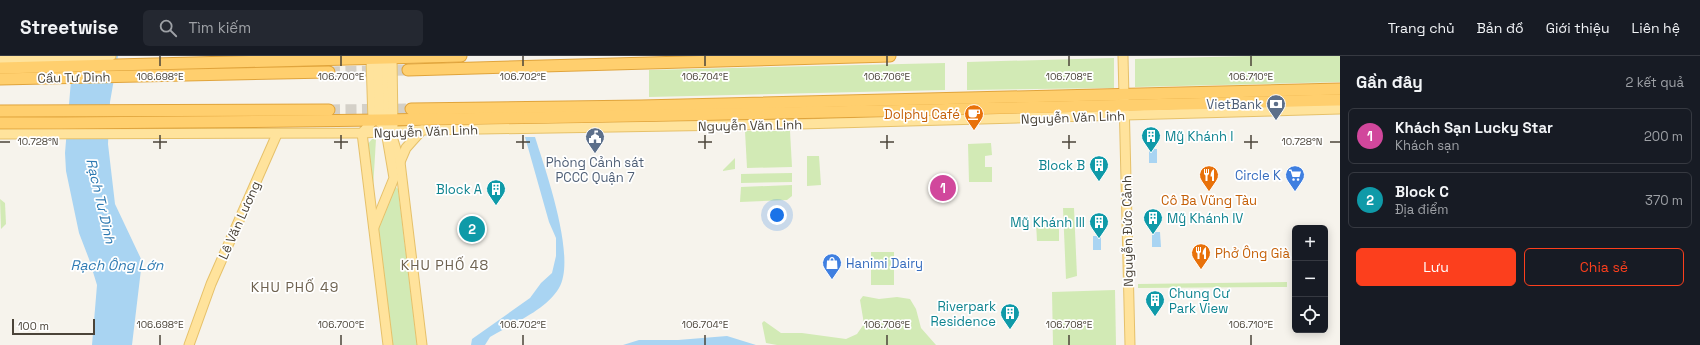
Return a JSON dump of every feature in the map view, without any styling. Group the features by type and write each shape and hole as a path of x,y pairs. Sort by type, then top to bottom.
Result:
{"highway":[{"path":"382,57 461,56"},
{"path":"408,70 890,56"},
{"name":"Cầu Tư Dinh","path":"14,68 382,57"},
{"path":"0,68 14,68"},
{"name":"Cầu Tư Dinh","path":"14,68 158,75 329,72"},
{"path":"0,79 14,68"},
{"name":"Nguyễn Văn Linh","path":"411,109 641,106 1124,105 1340,89"},
{"name":"Nguyễn Văn Linh","path":"159,129 385,124 800,119 1124,105 1340,100"},
{"path":"0,111 161,112 329,110"},
{"path":"0,123 16,128 159,129"}],"main road":[{"name":"Cầu Tư Dinh","path":"14,68 111,56"},
{"name":"Nguyễn Đức Cảnh","path":"1123,56 1130,345"},
{"path":"374,228 394,178 385,124 382,57"},
{"path":"382,57 385,124 400,162 422,345"},
{"path":"0,60 14,68"},
{"name":"Nguyễn Văn Linh","path":"1124,105 1340,109"},
{"name":"Nguyễn Văn Linh","path":"159,129 277,134 362,133 385,124 422,130 800,119"},
{"path":"385,124 362,133 388,345"},
{"path":"0,134 16,128"},
{"path":"400,162 406,148 422,130"},
{"name":"Lê Văn Lương","path":"189,345 203,306 277,134"}],"green space":[{"path":"1249,56 1340,56 1340,82 1135,87 1135,59"},
{"path":"1114,58 1114,88 967,90 967,62"},
{"path":"945,63 945,90 649,97 649,70"},
{"path":"745,131 790,131 792,167 747,168"},
{"path":"372,139 376,139 373,189 367,145"},
{"path":"991,143 992,155 985,156 985,167 992,167 992,182 969,182 968,144"},
{"path":"807,156 819,156 821,185 807,186"},
{"path":"735,158 735,169 723,171 723,170"},
{"path":"792,173 792,182 741,183 741,174"},
{"path":"792,185 792,196 787,200 740,202 741,187"},
{"path":"396,187 398,189 417,345 393,345 378,230 393,188"},
{"path":"0,199 5,203 6,224 1,229"},
{"path":"1063,208 1074,208 1077,276 1066,279"},
{"path":"1059,222 1059,241 1037,241 1036,223"},
{"path":"871,252 894,252 894,285 871,285"},
{"path":"1287,282 1287,287 1138,288 1138,284"},
{"path":"1115,290 1116,345 1053,345 1052,292"},
{"path":"863,296 879,299 897,297 910,299 916,309 921,328 936,345 777,345 766,343 762,323 764,321 781,333 802,333 846,339 857,334 864,324 860,300"}],"water":[{"name":"Rạch Ông Lớn","path":"73,56 118,56 110,102 108,144 115,204 142,261 132,345 92,345 97,285 79,233 66,171 65,153"},
{"path":"525,137 535,137 552,191 562,235 564,274 559,288 553,296 537,310 490,337 485,345 471,345 472,339 530,298 541,283 552,273 556,256 556,238 549,222"},
{"path":"1149,149 1157,149 1157,163 1149,163"},
{"path":"1152,232 1160,232 1161,247 1152,247"},
{"path":"1093,236 1101,236 1101,250 1093,250"},
{"path":"727,336 756,345 623,345 639,340 678,340"}],"tunnel":[{"path":"329,72 408,70"},
{"path":"329,110 411,109"}],"place":[{"name":"VietBank","path":"1276,121"},
{"name":"Dolphy Café","path":"974,131"},
{"name":"Mỹ Khánh I","path":"1151,153"},
{"name":"Phòng Cảnh sát PCCC Quận 7","path":"595,154"},
{"name":"Block B","path":"1099,182"},
{"name":"Khách Sạn Lucky Star","path":"943,188"},
{"name":"Cô Ba Vũng Tàu","path":"1209,192"},
{"name":"Circle K","path":"1295,192"},
{"name":"Block A","path":"496,206"},
{"name":"Block C","path":"472,229"},
{"name":"Mỹ Khánh IV","path":"1153,235"},
{"name":"Mỹ Khánh III","path":"1099,239"},
{"name":"Phở Ông Già","path":"1201,270"},
{"name":"Hanimi Dairy","path":"832,280"},
{"name":"Chung Cư Park View","path":"1155,317"},
{"name":"Riverpark Residence","path":"1010,330"}],"district":[{"name":"KHU PHỐ 48","path":"445,265"},
{"name":"KHU PHỐ 49","path":"295,287"}],"water label":[{"name":"Rạch Tư Dinh","path":"101,201"}]}
